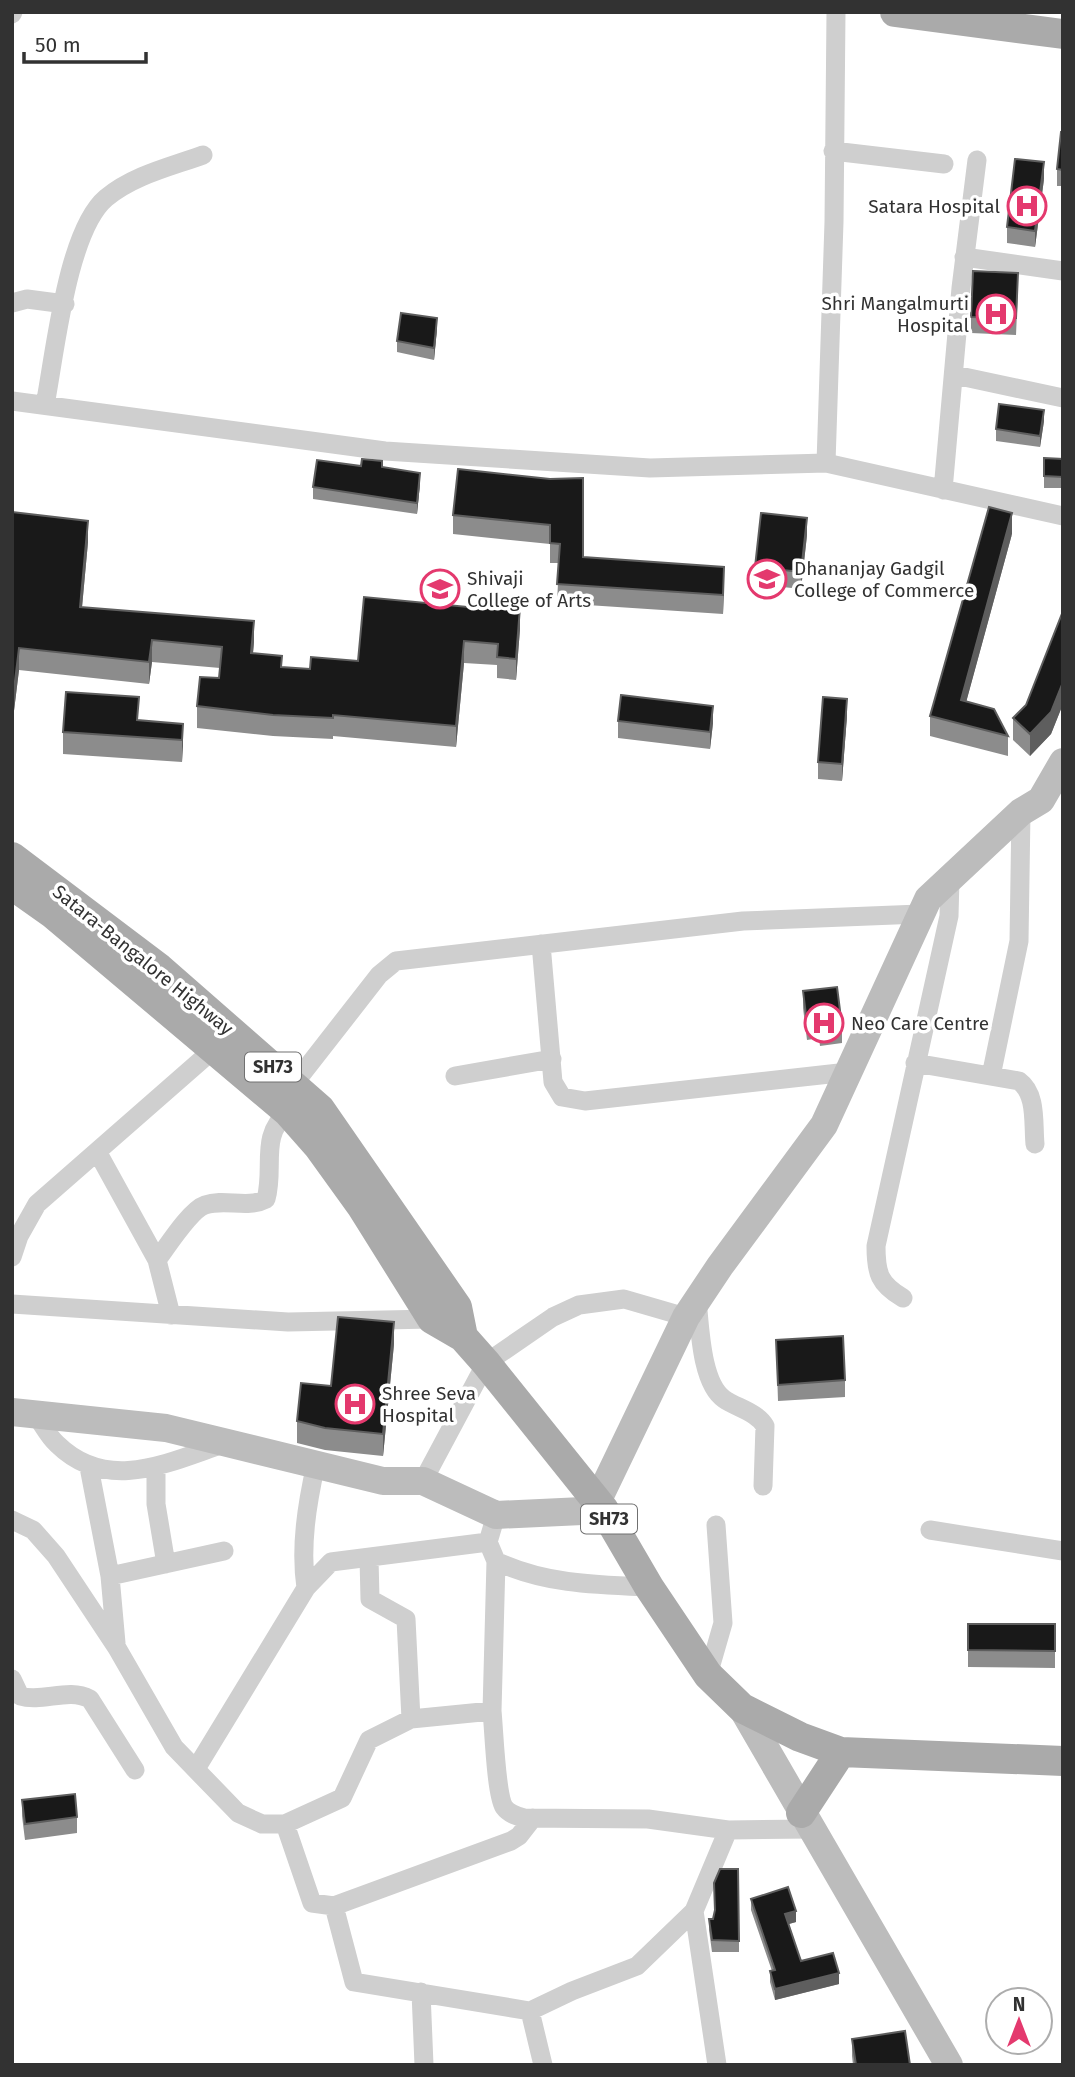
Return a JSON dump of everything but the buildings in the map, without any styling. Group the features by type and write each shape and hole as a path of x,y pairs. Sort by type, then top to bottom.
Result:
{"main road":[{"path":"895,12 1063,34"},
{"name":"Satara-Bangalore Highway","path":"12,857 159,968 291,1098"},
{"name":"Satara-Bangalore Highway","path":"12,885 53,914 214,1049 291,1098 320,1109 342,1137 445,1313 601,1506 649,1587 708,1675 742,1708 800,1737 841,1752 1063,1761"},
{"path":"806,1821 841,1752"}],"street":[{"path":"826,463 834,222 836,12"},
{"path":"833,151 944,164"},
{"path":"45,405 75,253 90,214 135,179 203,156"},
{"path":"943,491 964,257 977,160"},
{"path":"964,257 1063,271"},
{"path":"12,303 27,299 65,304"},
{"path":"955,375 1063,398"},
{"path":"12,401 385,451 650,468 826,463 1063,516"},
{"path":"991,1076 1019,941 1041,805 1063,762"},
{"path":"24,1413 166,1428 222,1444 383,1481 423,1481 496,1515 601,1506 691,1309 824,1125 928,899 1041,805"},
{"path":"903,1297 880,1280 876,1246 949,916 950,879"},
{"path":"157,1260 196,1211 205,1205 258,1203 266,1199 272,1132 278,1120 379,975 396,961 744,921 920,914"},
{"path":"541,944 556,1090 562,1097 585,1101 848,1072"},
{"path":"12,1257 19,1236 37,1204 214,1049"},
{"path":"455,1076 552,1059"},
{"path":"915,1063 1019,1082 1028,1088 1035,1143"},
{"path":"98,1153 157,1260 171,1315"},
{"path":"423,1481 486,1363 553,1317 579,1305 624,1299 691,1309"},
{"path":"12,1304 288,1322 445,1313"},
{"path":"691,1309 705,1366 714,1387 722,1398 761,1419 765,1426 763,1486"},
{"path":"24,1413 57,1444 89,1467 117,1472 156,1467 222,1444"},
{"path":"306,1588 303,1568 309,1497 316,1464"},
{"path":"89,1467 110,1576 117,1648"},
{"path":"156,1467 156,1504 166,1564"},
{"path":"496,1515 488,1542 496,1561 492,1711 503,1807 512,1814 533,1818 648,1819 728,1830 806,1821"},
{"path":"12,1520 33,1530 56,1556 117,1648 174,1747 197,1767 238,1813 262,1824 285,1824 342,1798 369,1740 411,1718 492,1711"},
{"path":"708,1675 723,1623 716,1525"},
{"path":"930,1530 1063,1551"},
{"path":"197,1767 306,1588 331,1562 488,1542"},
{"path":"110,1576 224,1551"},
{"path":"369,1558 370,1599 406,1619 411,1718"},
{"path":"496,1561 549,1579 598,1586 649,1587"},
{"path":"12,1678 20,1696 30,1699 73,1694 90,1699 135,1770"},
{"path":"742,1708 949,2065"},
{"path":"285,1824 312,1903 334,1906 510,1841 524,1831 533,1818"},
{"path":"334,1906 354,1982 530,2011 572,1991 637,1966 694,1911 728,1830"},
{"path":"694,1911 717,2065"},
{"path":"421,1992 424,2065"},
{"path":"530,2011 543,2065"}],"place":[{"name":"Satara Hospital","path":"1027,206"},
{"name":"Shri Mangalmurti Hospital","path":"996,314"},
{"name":"Dhananjay Gadgil College of Commerce","path":"767,579"},
{"name":"Shivaji College of Arts","path":"440,589"},
{"name":"Neo Care Centre","path":"824,1023"},
{"name":"Shree Seva Hospital","path":"355,1404"}]}
